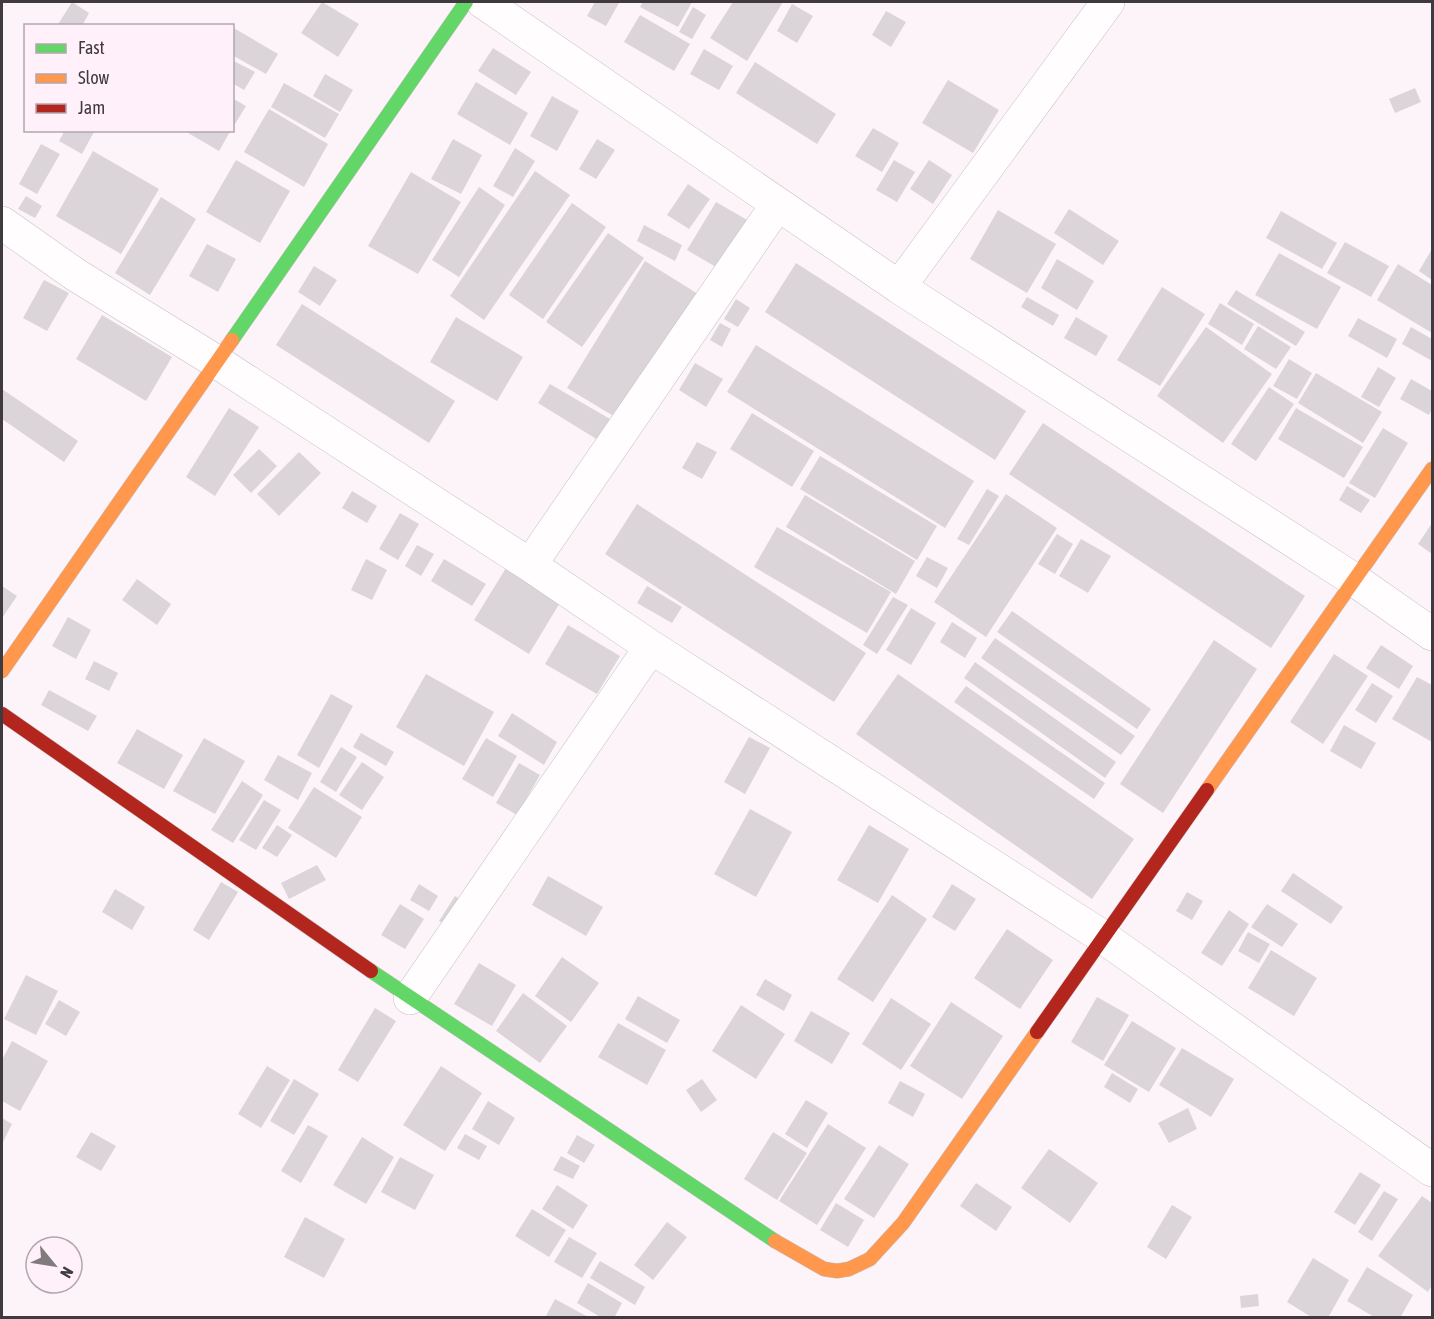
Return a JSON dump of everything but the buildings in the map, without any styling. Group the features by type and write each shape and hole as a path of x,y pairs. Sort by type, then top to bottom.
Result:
{"street":[{"path":"2,671 466,2"},
{"path":"483,2 899,287 1356,581 1432,634"},
{"path":"899,287 1108,2"},
{"path":"530,566 777,205"},
{"path":"2,223 76,275 218,362 651,647 1103,937 1432,1170"},
{"path":"2,714 410,998 791,1251 823,1269 849,1271 877,1255 903,1223 1356,581 1432,469"},
{"path":"410,998 651,647"}],"traffic: fast":[{"path":"232,340 466,2"},
{"path":"371,971 775,1241"}],"traffic: slow":[{"path":"2,671 232,340"},
{"path":"1207,790 1432,469"},
{"path":"775,1241 824,1269 837,1271 849,1269 870,1259 903,1223 1037,1032"}],"traffic: jam":[{"path":"2,714 371,971"},
{"path":"1037,1032 1207,790"}]}
